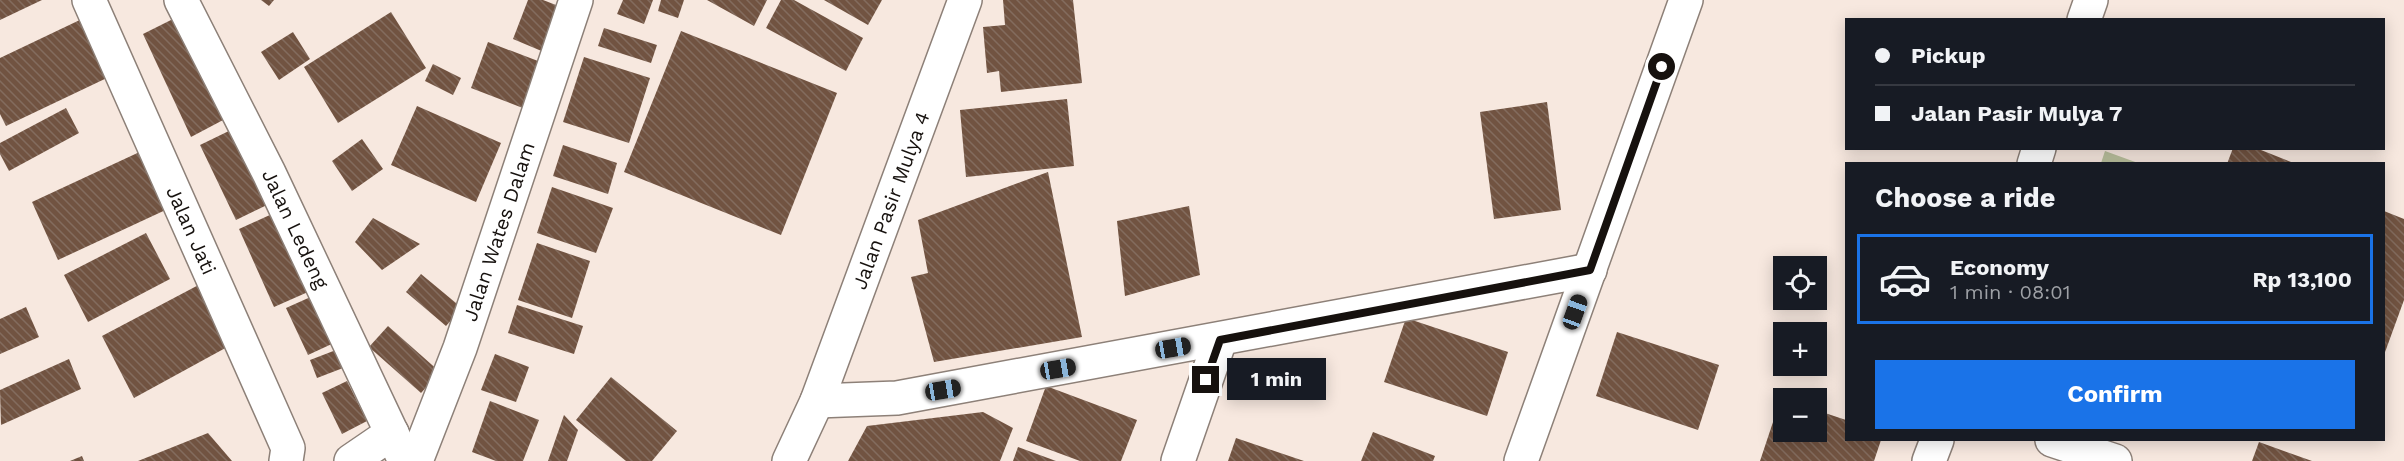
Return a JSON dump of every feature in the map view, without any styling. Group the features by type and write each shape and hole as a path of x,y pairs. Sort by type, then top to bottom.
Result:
{"street":[{"name":"Jalan Jati","path":"89,0 288,448 286,461"},
{"name":"Jalan Ledeng","path":"181,0 269,173 398,447"},
{"name":"Jalan Wates Dalam","path":"416,461 460,348 576,0"},
{"name":"Jalan Pasir Mulya 4","path":"789,461 817,401 965,0"},
{"path":"1521,461 1686,0"},
{"path":"2085,18 2091,0"},
{"path":"817,401 897,398 1590,270"},
{"path":"1178,461 1220,340"},
{"path":"1929,461 1937,441"},
{"path":"2055,441 2115,461"},
{"path":"351,461 398,447"}],"green space":[{"path":"2105,151 2135,162 2101,162"}],"building":[{"path":"0,0 42,0 0,20"},
{"path":"261,0 274,0 269,6"},
{"path":"528,0 543,0 569,10 551,55 513,39"},
{"path":"623,0 653,0 644,24 617,14"},
{"path":"661,0 684,0 678,18 658,11"},
{"path":"707,0 767,0 754,26"},
{"path":"781,0 794,0 863,38 846,71 766,28"},
{"path":"824,0 882,0 868,25"},
{"path":"1003,0 1073,0 1082,83 1001,92 999,71 987,73 983,27 1005,25"},
{"path":"391,12 426,68 338,123 304,67"},
{"path":"84,18 111,76 6,126 0,114 0,58"},
{"path":"175,18 225,119 191,137 143,34"},
{"path":"604,28 657,45 651,63 598,46"},
{"path":"681,31 837,93 781,235 624,172"},
{"path":"293,32 310,59 279,80 261,52"},
{"path":"488,42 551,66 533,112 471,88"},
{"path":"584,57 650,78 629,143 563,122"},
{"path":"433,64 461,78 453,95 425,81"},
{"path":"1067,99 1074,166 966,177 960,110"},
{"path":"1547,102 1561,210 1494,219 1480,112"},
{"path":"417,106 501,143 476,202 391,165"},
{"path":"66,108 79,133 9,171 0,154 0,143"},
{"path":"233,129 269,204 236,220 200,145"},
{"path":"362,139 383,169 352,191 332,161"},
{"path":"563,145 617,163 608,194 553,176"},
{"path":"146,149 172,207 58,260 32,202"},
{"path":"2232,150 2261,150 2291,162 2228,162"},
{"path":"1048,172 1082,337 934,362 911,277 928,273 918,220"},
{"path":"552,187 613,208 596,253 537,233"},
{"path":"1189,206 1200,275 1125,296 1117,221"},
{"path":"2385,211 2404,219 2404,300 2385,352"},
{"path":"272,214 308,292 274,307 239,229"},
{"path":"373,218 420,244 382,270 355,242"},
{"path":"146,233 170,279 88,322 64,275"},
{"path":"537,243 590,261 572,318 518,300"},
{"path":"421,274 462,308 446,326 406,292"},
{"path":"208,280 240,340 134,398 102,336"},
{"path":"315,295 336,342 308,355 286,308"},
{"path":"517,305 583,326 574,354 508,333"},
{"path":"26,307 39,337 0,354 0,319"},
{"path":"1406,318 1508,352 1487,416 1384,382"},
{"path":"388,326 440,372 421,393 369,347"},
{"path":"1617,332 1719,365 1698,430 1596,396"},
{"path":"336,350 343,368 317,378 310,360"},
{"path":"495,354 529,367 516,402 481,390"},
{"path":"69,359 81,389 1,425 0,390"},
{"path":"611,377 677,431 652,461 626,461 576,420"},
{"path":"347,381 367,421 342,434 322,393"},
{"path":"1046,386 1137,420 1121,461 1080,461 1026,441"},
{"path":"490,401 539,420 523,461 496,461 472,452"},
{"path":"983,412 1013,428 1000,461 848,461 867,426"},
{"path":"1827,414 1845,420 1845,441 1881,441 1874,461 1760,461 1773,422 1773,442 1827,442"},
{"path":"564,415 578,430 567,461 548,461"},
{"path":"1373,432 1435,456 1433,461 1361,461"},
{"path":"208,433 232,461 138,461"},
{"path":"1236,438 1304,461 1228,461"},
{"path":"2259,442 2312,461 2252,461"},
{"path":"1018,447 1056,461 1013,461"},
{"path":"82,456 84,461 70,461"}],"route":[{"path":"1206,380 1220,340 1590,270 1662,67"}]}
